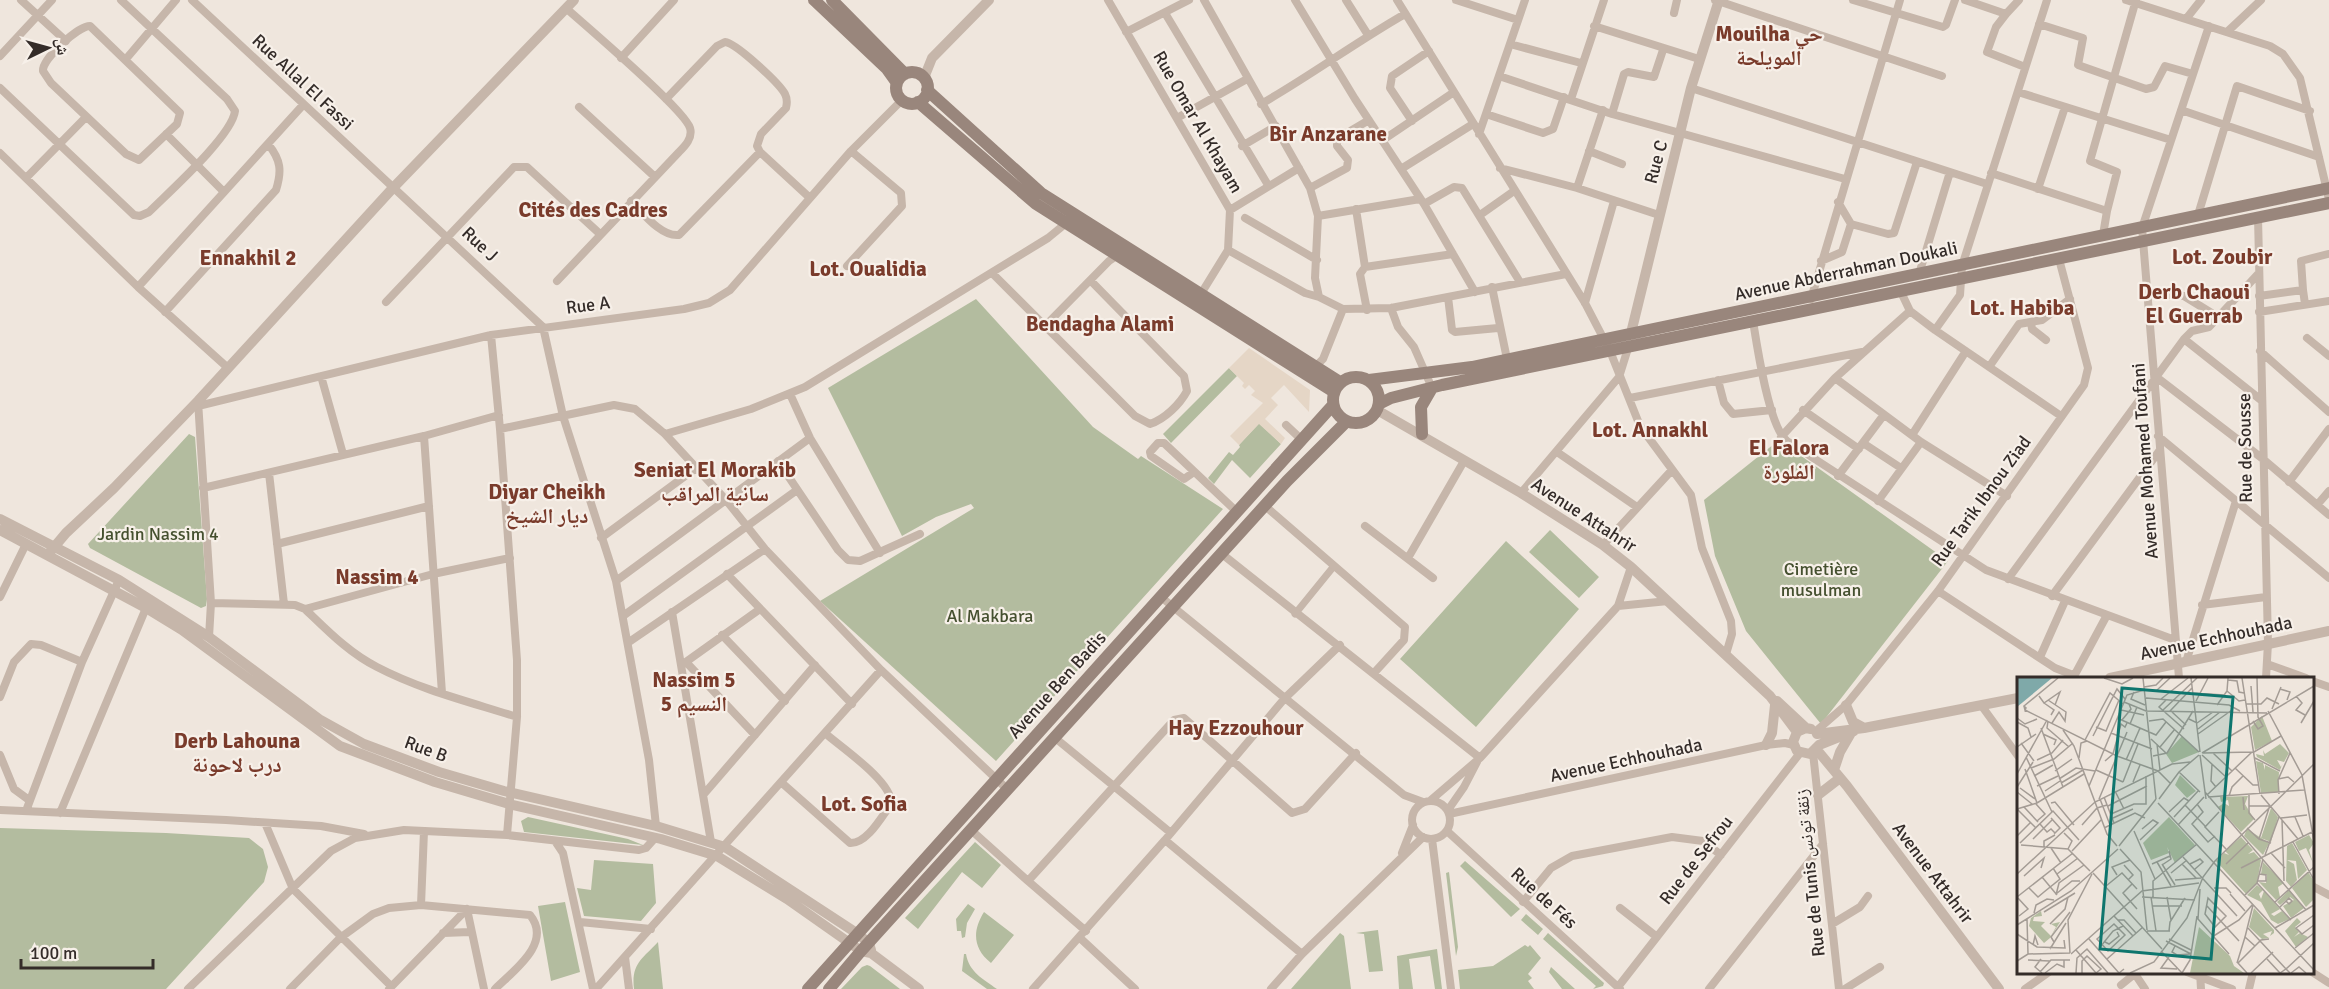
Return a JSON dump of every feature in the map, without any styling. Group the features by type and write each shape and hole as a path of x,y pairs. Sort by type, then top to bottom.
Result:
{"main road":[{"path":"814,0 887,69 901,79"},
{"path":"832,0 901,79"},
{"path":"918,102 909,104 902,100 897,92 901,79 914,72 1041,193 1116,255 1315,367 1337,387"},
{"path":"918,102 926,84"},
{"path":"918,102 1036,204 1129,249 1197,299 1337,387"},
{"name":"Avenue Abderrahman Doukali","path":"1378,407 1391,398 1432,388 1753,321 1811,302 1919,274 1961,272 2059,259 2198,215 2329,195"},
{"name":"Avenue Abderrahman Doukali","path":"1369,380 1427,374 1631,333 1811,302 1900,290 2103,235 2143,234 2258,217 2329,195"},
{"path":"1354,376 1369,380 1378,393 1378,407 1371,418 1362,422 1347,421 1336,412 1333,405 1337,387 1354,376"},
{"path":"1422,434 1421,407 1432,388"},
{"name":"Avenue Ben Badis","path":"808,989 1333,405"},
{"name":"Avenue Ben Badis","path":"829,989 1264,506 1347,421"},
{"path":"1288,456 1299,468"}],"street":[{"path":"21,0 66,41"},
{"path":"0,56 52,0"},
{"path":"0,88 124,206 140,216 149,212 197,165 230,125 235,111 227,99 121,0"},
{"path":"126,59 176,0"},
{"name":"Rue Allal El Fassi","path":"192,0 392,189"},
{"path":"621,58 674,0"},
{"path":"926,84 932,58 988,0"},
{"name":"Rue Omar Al Khayam","path":"1108,0 1230,210 1228,250 1197,299"},
{"path":"1126,32 1165,13 1175,3 1189,0"},
{"path":"1204,0 1310,188 1318,216 1315,278 1319,297"},
{"path":"1295,0 1422,201 1475,292"},
{"path":"1346,0 1368,35"},
{"path":"1397,0 1585,303 1610,351 1645,435 1691,495 1702,548 1731,621 1732,634 1726,654"},
{"path":"1456,0 1518,20"},
{"path":"1479,134 1525,0"},
{"path":"1486,114 1543,133 1553,129 1604,0"},
{"path":"1674,13 1677,0"},
{"path":"1717,0 1942,76"},
{"name":"Rue C","path":"1631,333 1691,88 1717,0"},
{"path":"1853,0 1942,27 1946,25 1955,0"},
{"path":"1811,302 1838,202 1900,0"},
{"path":"1965,0 2006,14"},
{"path":"2019,0 1996,27 1987,52 2025,67"},
{"path":"1935,330 1960,295 1961,272 2047,0"},
{"path":"2186,19 2201,0"},
{"path":"2227,32 2261,0"},
{"path":"2103,235 2117,172 2090,161 2115,78 2132,1 2270,46 2283,54 2294,65 2300,78 2329,195"},
{"path":"51,551 198,403 392,189 571,4 621,58 666,99 690,128 690,137 679,152 557,281"},
{"path":"1165,13 1242,146 1268,185"},
{"path":"1261,104 1368,35 1405,14"},
{"path":"2039,24 2083,38 2078,65 2115,78 2149,89 2154,87 2165,66 2193,75"},
{"path":"90,26 126,59 178,108 180,117 144,158 135,160 86,117 45,76 43,71 46,61 83,27 90,26"},
{"path":"1594,26 1663,50 1699,59"},
{"path":"2143,234 2209,26"},
{"path":"666,99 717,46 731,43 785,95 786,108 762,134 757,146 760,152 810,198"},
{"path":"1510,44 1581,63"},
{"path":"1577,188 1589,151 1624,74 1628,72 1654,77 1663,50"},
{"path":"1412,122 1390,88 1390,81 1392,76 1429,51"},
{"path":"1499,76 1681,134 1845,179"},
{"path":"1177,118 1247,79"},
{"path":"2198,215 2224,124 2239,86 2310,111"},
{"path":"1691,88 1857,144 1987,184"},
{"path":"1383,140 1454,92"},
{"path":"2018,92 2171,140"},
{"name":"Rue A","path":"198,403 490,335 691,308 720,298 744,276 851,151 902,100"},
{"path":"138,287 303,105"},
{"path":"579,107 655,177"},
{"path":"2038,189 2065,107"},
{"path":"2181,110 2319,157"},
{"path":"26,178 86,117"},
{"path":"1310,188 1347,168 1348,160 1337,146 1337,139 1369,120"},
{"path":"1401,169 1473,124"},
{"path":"1242,146 1276,126"},
{"path":"166,134 224,192"},
{"path":"165,312 276,190 281,174 281,164 268,144"},
{"path":"847,266 902,206 903,199 901,193 851,151"},
{"path":"1589,151 1622,164"},
{"path":"631,201 665,232 672,236 679,235 760,152"},
{"path":"0,153 138,287 228,368"},
{"path":"1838,202 1851,224 1888,234 1894,232 1917,162"},
{"path":"386,302 514,167 521,165 533,172 600,234"},
{"path":"1230,210 1299,168"},
{"path":"1500,168 1577,188 1659,215"},
{"path":"1919,274 1950,172"},
{"path":"1991,173 2107,211"},
{"path":"1318,216 1422,201 1458,186 1480,215 1520,282"},
{"name":"Rue J","path":"392,189 449,238 543,327"},
{"path":"1480,215 1514,191"},
{"path":"1585,303 1614,201"},
{"path":"1356,209 1365,267 1360,274 1367,310"},
{"name":"Rue de Sousse","path":"2258,217 2263,525 2268,644 2266,677"},
{"path":"1245,218 1317,260"},
{"path":"665,434 790,394 827,375 992,273 1071,219"},
{"path":"1821,261 1842,252 1851,224"},
{"name":"Avenue Mohamed Toufani","path":"2143,234 2175,640 2182,663 2178,677"},
{"path":"1044,327 1116,255 1129,249"},
{"path":"1228,250 1305,293 1343,309 1391,308 1566,274"},
{"path":"1365,267 1453,254"},
{"path":"2305,304 2301,261 2328,254"},
{"name":"Rue Tarik Ibnou Ziad","path":"1805,741 1846,705 1938,591 2087,378 2085,355 2059,259"},
{"path":"992,273 1142,422 1150,424 1158,421 1183,399 1187,391 1184,376 1091,281"},
{"path":"2008,579 2184,339 2192,331 2208,328 2259,273"},
{"path":"1492,287 1498,328 1507,359"},
{"path":"1900,290 1910,311 2061,416"},
{"path":"2259,296 2303,290"},
{"path":"2148,293 2184,296 2218,317"},
{"path":"1448,297 1452,330 1455,332 1498,328"},
{"path":"1989,367 2019,324 2042,320 2070,299"},
{"path":"2259,312 2328,301"},
{"path":"1391,308 1398,327 1414,347 1432,388"},
{"path":"1315,367 1323,359 1330,335 1343,309"},
{"path":"1781,437 1803,410 1835,378 1910,311"},
{"path":"1753,321 1762,372 1781,437 1961,556 2008,579 2175,640"},
{"path":"2031,322 2032,328 2046,340"},
{"path":"543,327 563,416 616,581 649,760 656,826"},
{"path":"1521,493 1619,376 1631,333"},
{"path":"490,335 499,416 517,654 517,717 507,835"},
{"path":"2307,338 2329,356"},
{"path":"2184,339 2261,400"},
{"path":"1912,435 1966,351"},
{"path":"2260,351 2329,412"},
{"path":"1630,398 1862,352"},
{"path":"321,376 343,454"},
{"path":"2155,376 2263,459 2329,515"},
{"path":"1835,378 1883,416 1921,442 2007,495"},
{"path":"1719,380 1727,409 1733,414 1772,410"},
{"path":"790,394 810,438 880,553"},
{"path":"198,403 211,603 209,637"},
{"path":"500,429 623,405 644,415 665,434 726,500 765,549 881,670 1007,789"},
{"name":"Avenue Attahrir","path":"1378,407 1603,545 1631,567 1726,654 1772,700 1805,741 1837,774 1998,989"},
{"path":"1803,410 1901,468"},
{"path":"203,488 499,416"},
{"path":"1838,476 1883,416"},
{"path":"1286,425 1302,440"},
{"path":"2289,482 2329,429"},
{"path":"424,436 442,693"},
{"path":"2158,436 2329,578"},
{"path":"616,581 810,438"},
{"path":"1878,501 1921,442"},
{"path":"1194,472 1184,478 1151,456 1150,452 1158,443 1164,443 1237,512"},
{"path":"2052,596 2160,450"},
{"path":"1557,452 1637,507"},
{"path":"778,461 838,550 848,560 860,561 920,534"},
{"path":"1408,558 1464,461"},
{"path":"601,538 696,468"},
{"path":"1603,545 1672,470"},
{"path":"269,473 284,604"},
{"path":"623,616 797,490"},
{"path":"2317,505 2329,491"},
{"path":"2182,663 2236,501"},
{"path":"277,544 429,506"},
{"path":"1264,506 1405,627 1404,640 1374,673"},
{"name":"Rue B","path":"0,519 51,551 116,584 209,637 319,719 341,732 510,798 717,856 854,938"},
{"path":"1365,526 1433,578"},
{"name":"Rue B","path":"0,530 26,544 51,551"},
{"path":"0,597 26,544"},
{"path":"628,642 765,549"},
{"path":"1222,554 1295,614 1340,645 1480,758"},
{"path":"305,609 433,574 510,558"},
{"path":"1295,614 1334,566"},
{"path":"1414,812 1480,758 1618,606 1631,567"},
{"path":"727,574 852,704"},
{"path":"26,811 82,662 116,584"},
{"name":"Rue B","path":"116,584 146,608 182,630 340,746 435,782 656,826 711,842 725,848 854,938 919,989"},
{"path":"1938,591 2055,668 2073,677 2107,615"},
{"path":"1161,597 1356,753 1404,795 1414,812 1413,825 1401,856"},
{"path":"2202,605 2266,597"},
{"path":"1618,606 1668,601"},
{"path":"2040,657 2065,601"},
{"path":"211,603 284,604 305,609 354,653 376,667 442,693 517,717"},
{"path":"60,813 146,608"},
{"path":"684,663 760,609"},
{"path":"672,612 684,663 711,842"},
{"name":"Avenue Echhouhada","path":"2115,677 2329,631"},
{"path":"722,635 785,701"},
{"path":"0,697 14,662 31,644 82,662"},
{"path":"1033,989 1233,762 1285,698 1340,645"},
{"path":"684,663 755,735"},
{"path":"2267,664 2303,677"},
{"path":"704,794 815,665"},
{"path":"594,989 725,848 881,670"},
{"path":"2314,681 2329,687"},
{"name":"Avenue Echhouhada","path":"1441,827 1474,810 1766,745 1805,741 2017,698"},
{"path":"1766,745 1772,734 1772,700"},
{"path":"1818,795 1837,774 1840,752 1857,730 1846,705"},
{"path":"1981,705 2017,753"},
{"path":"1028,881 1166,728 1180,717 1283,807 1296,813 1305,809 1356,753"},
{"path":"782,783 850,843 861,841 891,804 891,793 826,734"},
{"path":"1054,737 1171,833"},
{"name":"Rue de Tunis زنقة تونس","path":"1805,741 1818,795 1839,989"},
{"name":"Rue de Sefrou","path":"1603,989 1616,986 1657,937 1805,741"},
{"path":"0,755 14,789 29,800"},
{"path":"1271,989 1302,954 1401,856 1441,827 1480,758"},
{"path":"1404,795 1442,804 1441,827 1435,860 1451,989"},
{"path":"0,810 321,826 370,835"},
{"path":"265,823 293,888 390,988 467,909"},
{"path":"1413,825 1441,827"},
{"name":"Rue de Fés","path":"1441,827 1616,986"},
{"path":"188,989 196,985 331,851 355,838 404,830 507,835 639,850 655,838"},
{"path":"971,830 1086,931"},
{"path":"421,905 424,831"},
{"path":"1523,902 1551,868 1572,856 1672,837 1703,841 1721,855"},
{"path":"1165,840 1302,954"},
{"path":"555,841 563,853 594,989"},
{"path":"1709,989 1823,844"},
{"path":"2314,887 2329,895"},
{"path":"1832,924 1860,907 1868,896"},
{"path":"290,989 340,938 373,914 389,908 421,905 523,912 533,918 537,931 534,949 495,989"},
{"path":"1620,908 1657,937"},
{"path":"467,909 470,932 484,989"},
{"path":"580,922 651,929"},
{"path":"443,933 470,932"},
{"path":"1080,938 1136,989"},
{"path":"625,957 629,989"},
{"path":"1845,989 1880,967"},
{"path":"2314,973 2329,982"},
{"path":"2025,989 2046,974"},
{"path":"2121,985 2135,974"},
{"path":"2137,974 2145,989"},
{"path":"2249,989 2253,974"},
{"path":"2201,989 2200,976 2232,989"}],"green space":[{"name":"Al Makbara","path":"976,299 1093,427 1138,459 1141,456 1223,509 996,761 820,601 974,508 971,504 936,517 902,536 828,388"},
{"path":"1229,368 1237,376 1171,443 1163,434"},
{"path":"1259,423 1281,444 1250,478 1232,460 1214,484 1208,478 1229,452 1233,455"},
{"name":"Jardin Nassim 4","path":"189,434 195,437 207,599 206,606 201,608 90,548 88,544"},
{"name":"Cimetière musulman","path":"1779,440 1948,561 1821,724 1746,631 1715,556 1704,500"},
{"path":"1550,530 1599,577 1579,598 1529,552"},
{"path":"1506,541 1579,609 1476,727 1400,659"},
{"path":"528,817 628,839 643,845 524,832 521,821"},
{"path":"0,828 249,838 263,849 268,867 264,882 166,989 0,989"},
{"path":"975,842 1001,865 982,888 962,872 918,929 905,918"},
{"path":"594,860 653,864 656,903 641,921 584,916 577,888 591,890"},
{"path":"1465,861 1520,909 1511,917 1460,866"},
{"path":"1449,872 1458,947 1456,956 1446,873"},
{"path":"565,902 580,972 551,981 538,906"},
{"path":"968,904 975,909 967,923 965,937 962,938 961,931 957,931 956,919"},
{"path":"984,912 1014,935 991,963 981,952 976,939 980,919"},
{"path":"1526,914 1543,929 1538,935 1521,920"},
{"path":"1378,930 1383,971 1369,972 1364,934 1356,933"},
{"path":"1340,933 1344,936 1351,989 1291,989"},
{"path":"1548,933 1604,983 1603,986 1593,989 1596,986 1543,939"},
{"path":"658,942 663,989 634,989 636,968"},
{"path":"1525,945 1528,947 1530,945 1541,958 1528,974 1532,978 1528,981 1534,989 1460,989 1458,970 1493,966"},
{"path":"1437,949 1442,989 1435,989 1430,956 1409,959 1413,989 1399,989 1397,956"},
{"path":"964,954 973,970 997,989 987,989 962,971"},
{"path":"867,965 900,989 841,989 862,967"},
{"path":"1551,967 1575,989 1562,989 1549,972"}],"shaded area":[{"path":"1249,348 1310,390 1309,412 1284,385 1271,398 1278,405 1265,419 1285,438 1281,444 1259,424 1239,445 1230,436 1263,403 1251,395 1255,391 1249,385 1245,389 1242,386 1244,383 1229,368"}],"district":[{"name":"Mouilha حي المويلحة","path":"1769,46"},
{"name":"Bir Anzarane","path":"1328,134"},
{"name":"Cités des Cadres","path":"593,210"},
{"name":"Lot. Zoubir","path":"2222,257"},
{"name":"Ennakhil 2","path":"248,258"},
{"name":"Lot. Oualidia","path":"868,269"},
{"name":"Derb Chaoui El Guerrab","path":"2194,304"},
{"name":"Lot. Habiba","path":"2022,308"},
{"name":"Bendagha Alami","path":"1100,324"},
{"name":"Lot. Annakhl","path":"1650,430"},
{"name":"El Falora الفلورة","path":"1789,460"},
{"name":"Seniat El Morakib سانية المراقب","path":"715,482"},
{"name":"Diyar Cheikh ديار الشيخ","path":"547,504"},
{"name":"Nassim 4","path":"377,577"},
{"name":"Nassim 5 النسيم 5","path":"694,692"},
{"name":"Hay Ezzouhour","path":"1236,728"},
{"name":"Derb Lahouna درب لاحونة","path":"237,753"},
{"name":"Lot. Sofia","path":"864,804"}]}
